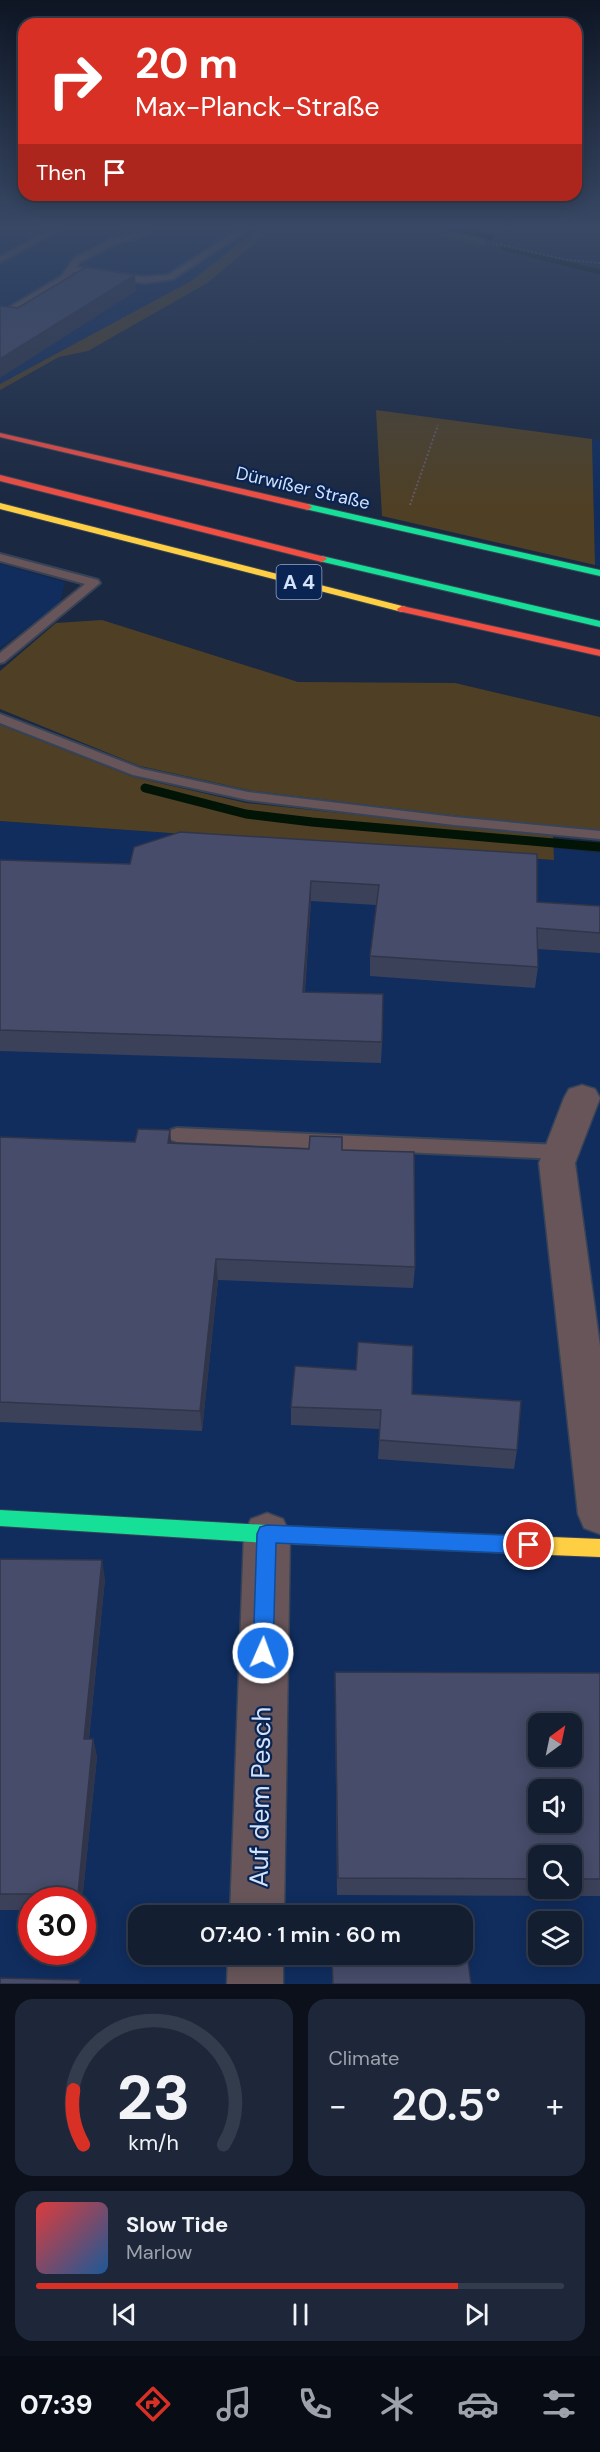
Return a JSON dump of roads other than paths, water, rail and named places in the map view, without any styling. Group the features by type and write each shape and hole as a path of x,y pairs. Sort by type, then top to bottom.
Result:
{"main road":[{"name":"Dürwißer Straße","path":"0,435 204,484 600,573"},
{"name":"A 4","path":"0,478 439,588 600,624"},
{"name":"A 4","path":"0,506 415,612 600,653"},
{"path":"0,1518 267,1534 600,1548"}],"street":[{"path":"582,1098 557,1163 600,1514"},
{"name":"Auf dem Pesch","path":"257,1905 267,1534"},
{"path":"255,1984 256,1965"}],"lane":[{"path":"0,557 94,583 0,659"},
{"path":"0,718 138,772 248,796 454,821 600,835"},
{"path":"177,1135 561,1152"}],"waterway":[{"path":"145,788 246,814 312,822 600,847"}]}
